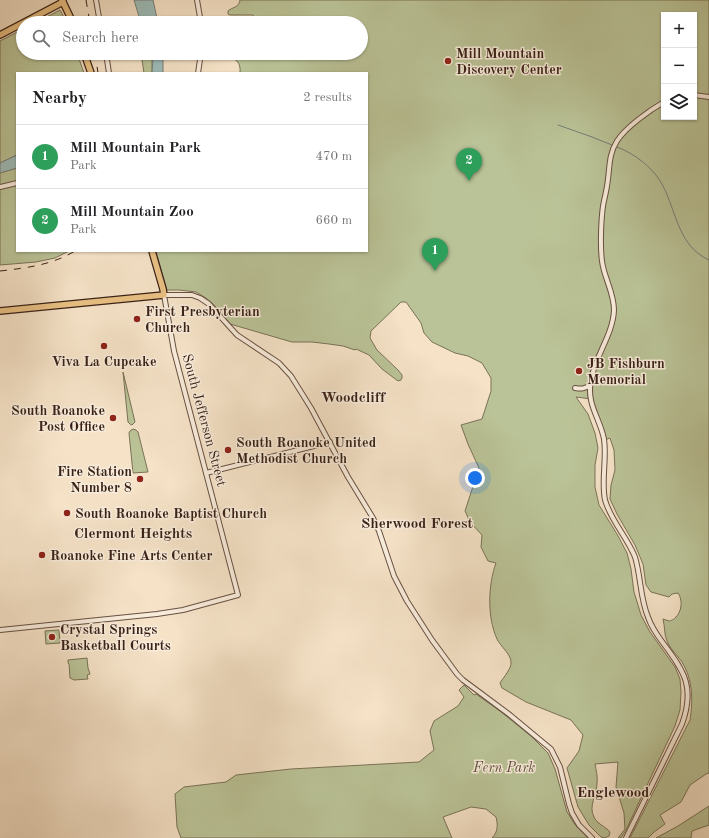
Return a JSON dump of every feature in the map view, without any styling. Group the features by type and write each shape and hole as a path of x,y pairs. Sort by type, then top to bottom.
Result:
{"main road":[{"path":"35,16 64,1 70,16"},
{"path":"0,34 16,26"},
{"path":"86,60 91,72"},
{"name":"South Jefferson Street","path":"152,252 164,295"},
{"path":"0,311 164,295"}],"street":[{"path":"96,0 99,16"},
{"path":"197,0 200,16"},
{"path":"107,60 109,72"},
{"path":"198,72 200,60"},
{"path":"697,95 709,97"},
{"path":"626,838 682,724 687,707 688,695 686,682 682,671 656,632 648,617 643,600 635,558 605,500 604,439 590,399 590,385 595,364 610,330 614,316 614,302 602,265 601,252 602,211 607,187 611,153 617,141 625,131 661,104"},
{"path":"0,187 16,183"},
{"path":"164,295 187,294 200,298 209,304 237,335 284,367 294,381 330,442 348,477 377,524 394,576 407,601 432,640 448,663 463,680 510,715 551,749 560,767 572,813 579,825 592,838"},
{"name":"South Jefferson Street","path":"0,630 157,614 183,610 238,595 174,351 164,295"},
{"path":"575,388 581,389 590,385"},
{"path":"206,473 330,442"}],"green space":[{"path":"240,0 709,0 709,773 690,785 681,802 660,815 665,824 648,838 630,838 690,720 692,698 690,683 686,669 668,644 665,636 663,619 669,621 675,618 679,613 681,602 678,593 672,594 669,597 651,592 646,585 643,564 635,545 610,499 611,485 615,470 614,450 610,438 605,440 591,399 576,397 588,414 595,433 598,448 595,465 595,487 599,505 627,553 634,592 641,615 650,632 675,667 680,679 681,692 680,710 675,726 621,838 618,838 625,829 624,813 616,787 618,762 595,764 597,787 592,805 592,813 597,821 610,832 609,836 605,838 601,837 589,825 578,807 567,768 579,751 583,735 571,720 526,702 502,688 500,683 509,670 511,659 498,642 490,611 491,581 496,563 488,561 481,547 482,535 470,522 465,511 479,468 461,425 482,419 491,391 491,378 482,363 468,356 455,353 432,342 424,333 421,323 406,302 401,302 371,331 370,338 377,350 402,375 401,380 398,381 382,369 369,355 356,349 312,342 292,342 230,324 214,305 196,292 167,290 156,252 368,252 368,72 240,72 239,63 235,60 368,60 368,16 230,15 228,14 228,11 237,6"},
{"path":"60,10 63,16 48,16"},
{"path":"16,33 16,60 79,60 84,72 16,72 16,155 0,163 0,41"},
{"path":"142,60 152,60 152,72 144,72"},
{"path":"16,168 16,252 67,252 55,258 36,262 0,265 0,173"},
{"path":"123,372 135,422 132,425 128,422"},
{"path":"133,429 138,432 148,472 133,473 129,433"},
{"name":"Crystal Springs Basketball Courts","path":"59,630 60,643 46,644 45,631"},
{"path":"87,658 90,674 87,675 88,679 74,680 70,678 68,660"},
{"name":"Fern Park","path":"464,685 474,695 476,694 500,711 532,737 548,753 555,769 567,812 576,826 588,838 492,838 497,828 496,817 486,809 471,807 443,817 452,838 181,838 177,827 175,794 184,787 226,782 236,775 291,769 419,762 434,750 430,731 434,721 458,706 464,697 459,690"},
{"path":"709,806 709,825 692,831 691,838 656,838 678,826"}],"water":[{"path":"134,0 153,0 156,16 139,16"},
{"path":"153,60 163,60 163,72 152,72"},
{"path":"16,155 16,168 0,173 0,163"}],"waterway":[{"path":"558,125 612,145"},
{"path":"617,147 637,157 655,174 668,196 685,238 699,254 709,260"}],"railway":[{"path":"86,0 89,16"},
{"path":"96,60 98,72"},
{"path":"0,271 48,263 73,252"}],"place":[{"name":"Mill Mountain Discovery Center","path":"448,61"},
{"name":"Mill Mountain Zoo","path":"469,181"},
{"name":"Mill Mountain Park","path":"435,271"},
{"name":"First Presbyterian Church","path":"137,319"},
{"name":"Viva La Cupcake","path":"104,346"},
{"name":"JB Fishburn Memorial","path":"579,371"},
{"name":"South Roanoke Post Office","path":"113,418"},
{"name":"South Roanoke United Methodist Church","path":"228,450"},
{"name":"Fire Station Number 8","path":"140,479"},
{"name":"South Roanoke Baptist Church","path":"67,513"},
{"name":"Roanoke Fine Arts Center","path":"42,555"},
{"name":"Crystal Springs Basketball Courts","path":"52,637"}],"district":[{"name":"Woodcliff","path":"353,397"},
{"name":"Sherwood Forest","path":"417,523"},
{"name":"Clermont Heights","path":"133,533"},
{"name":"Englewood","path":"613,792"}]}
